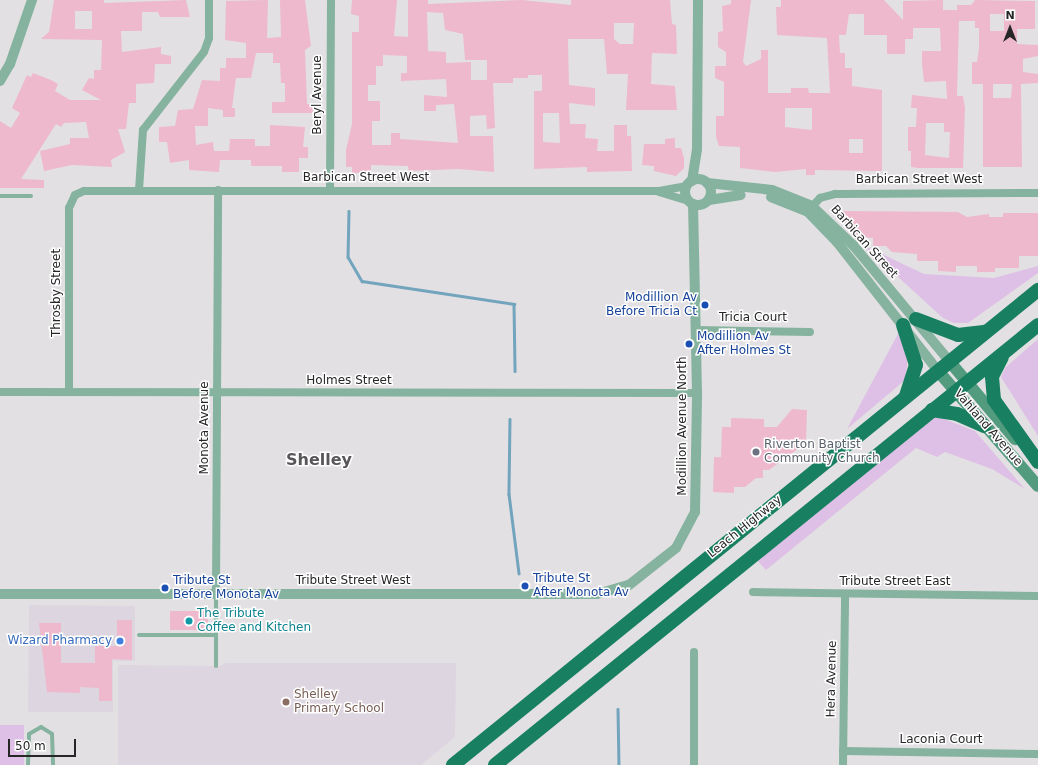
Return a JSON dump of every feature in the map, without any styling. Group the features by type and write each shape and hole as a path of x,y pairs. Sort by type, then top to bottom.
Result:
{"highway":[{"name":"Leach Highway","path":"453,765 1038,290"},
{"path":"906,396 916,364 909,322 962,336 987,331"},
{"path":"495,765 1038,325"},
{"path":"1004,353 992,377 994,400 1038,463"},
{"path":"932,410 957,414 984,426"}],"main road":[{"name":"Vahland Avenue","path":"950,362 960,387 984,426 1038,486"},
{"name":"Vahland Avenue","path":"938,371 960,387 1038,463"}],"street":[{"path":"0,81 10,64 32,0"},
{"path":"139,190 143,130 204,52 209,38 209,0"},
{"name":"Beryl Avenue","path":"330,191 331,0"},
{"path":"697,149 705,182 711,193 698,202 689,183 697,149 698,1"},
{"name":"Barbican Street West","path":"659,192 689,183 705,182"},
{"name":"Barbican Street","path":"705,182 772,190 810,209 837,242 909,322 950,362"},
{"name":"Barbican Street West","path":"75,195 84,191 139,190 659,192 698,202"},
{"name":"Monota Avenue","path":"216,594 218,190"},
{"name":"Barbican Street West","path":"810,209 820,198 835,194 1038,193"},
{"name":"Throsby Street","path":"69,392 69,208 75,195"},
{"name":"Barbican Street","path":"698,202 727,195 762,196 780,199 810,209"},
{"name":"Modillion Avenue North","path":"686,536 695,512 697,392 696,242 698,202"},
{"name":"Barbican Street","path":"909,322 938,371"},
{"name":"Tricia Court","path":"696,330 810,332"},
{"name":"Holmes Street","path":"0,392 697,392"},
{"name":"Tribute Street West","path":"0,594 604,594 629,585 656,566 686,536"},
{"name":"Tribute Street East","path":"753,592 1038,596"},
{"name":"Hera Avenue","path":"843,765 846,594"},
{"path":"694,652 694,765"},
{"name":"Laconia Court","path":"843,751 1038,754"}],"lane":[{"path":"0,196 31,196"},
{"name":"Monota Avenue","path":"216,594 216,666"},
{"path":"139,635 216,635"},
{"path":"28,765 29,734 40,727 52,734 53,765"}],"shaded area":[{"path":"863,245 924,274 994,278 1038,266 1038,273 968,323 954,323 943,318"},
{"path":"899,332 909,351 905,380 847,429"},
{"path":"1038,339 1038,436 1001,377 1005,368"},
{"path":"934,415 975,431 1025,489 992,469 945,452 937,457 916,448 766,570 756,559"},
{"path":"29,605 135,606 135,661 113,661 113,712 28,712"},
{"name":"Shelley Primary School","path":"226,663 456,663 455,737 421,765 118,765 118,665 221,666"},
{"path":"0,725 24,725 24,765 0,765"}],"building":[{"path":"54,0 104,0 104,3 186,0 190,17 160,17 158,12 142,12 142,31 121,31 122,52 161,47 161,54 171,56 171,64 155,64 154,83 136,84 136,103 129,103 126,129 118,129 125,152 111,160 112,167 72,165 44,171 40,151 70,144 70,138 89,138 86,122 64,123 61,127 56,124 21,179 44,180 44,188 0,188 0,121 11,128 20,113 12,108 27,75 31,77 33,73 58,84 55,91 70,100 101,100 82,90 89,78 94,79 94,70 101,70 102,40 41,39 49,32","holes":["75,11 92,11 92,29 75,29"]},
{"path":"268,0 267,38 281,37 280,0 305,0 311,46 305,50 307,104 313,104 313,113 272,113 272,102 285,102 285,83 281,83 280,63 273,63 273,53 256,53 251,78 236,78 232,108 235,108 235,117 223,117 223,110 208,108 208,126 195,126 196,145 213,142 214,151 229,151 230,139 255,139 255,146 270,146 270,125 305,127 303,147 308,147 308,158 299,158 299,172 282,172 282,166 251,166 251,160 220,160 219,172 189,170 189,160 170,163 167,142 159,142 159,127 175,126 178,110 193,109 202,80 220,81 220,68 226,68 226,58 246,58 246,43 225,40 226,1"},
{"path":"352,0 397,0 394,36 408,37 408,0 428,0 428,4 522,0 571,5 571,0 670,0 672,24 676,25 677,54 652,53 651,84 675,86 677,110 626,110 628,74 607,74 604,39 568,39 569,85 595,88 595,106 569,103 570,124 586,124 585,138 598,139 597,151 614,151 614,125 627,125 627,136 631,136 632,171 587,172 587,167 534,169 534,91 542,91 542,75 528,75 528,78 513,78 513,83 493,83 495,128 487,129 486,115 470,116 470,136 493,136 494,172 458,169 409,171 408,166 371,165 371,173 352,173 352,167 346,167 346,150 352,124 352,32 359,32 359,16 351,14","holes":["427,12 443,13 445,30 463,34 465,60 487,60 487,80 471,80 471,62 446,63 446,52 428,51","614,23 634,23 633,44 620,44 614,39","383,55 407,56 407,73 401,73 401,81 446,79 447,97 424,95 424,111 436,111 436,105 454,104 458,143 400,139 400,133 391,133 391,145 372,145 372,121 380,121 380,101 368,101 368,85 376,85 376,66 383,66","543,113 559,113 560,143 543,142"]},
{"path":"731,0 751,0 743,62 746,66 761,59 761,50 768,50 768,93 791,93 791,88 808,88 809,93 830,93 827,38 777,35 776,7 781,7 781,0 884,0 903,20 903,1 943,0 943,10 957,10 957,5 971,5 975,0 1035,1 1035,29 1017,29 1017,44 1038,45 1038,56 1023,59 1023,72 1038,74 1038,83 1021,84 1022,167 983,167 983,84 972,84 972,62 977,62 979,48 979,28 975,28 975,21 959,21 957,96 963,96 965,108 963,168 918,168 911,167 911,151 908,151 908,127 916,127 917,108 911,108 912,95 947,99 946,81 924,82 922,63 922,51 941,51 940,28 913,28 913,39 905,39 905,54 887,54 887,35 864,35 864,14 849,14 846,35 839,35 840,53 845,53 845,68 852,68 852,86 882,90 882,171 815,170 815,175 806,175 806,169 775,172 740,168 740,147 719,146 716,137 716,116 724,116 724,82 715,78 715,66 726,66 726,52 718,47 718,32 723,31 722,6 731,4","holes":["990,14 1004,14 1004,31 990,31","993,84 1012,84 1011,98 993,98","785,108 812,108 812,130 785,127","926,123 944,123 944,132 950,132 949,158 925,155","849,139 863,139 863,153 849,153"]},
{"path":"675,138 675,148 681,148 684,158 684,168 676,176 654,171 654,166 642,165 644,144 665,144 665,139"},
{"path":"843,211 958,212 967,217 989,214 989,217 1003,217 1003,213 1038,213 1038,256 1019,256 1019,268 995,268 995,272 977,272 977,266 956,266 956,272 938,271 938,261 917,261 917,254 892,252 886,246 873,246 873,238 860,237 844,222"},
{"name":"Riverton Baptist Community Church","path":"792,409 807,410 806,443 769,470 763,470 763,478 756,478 745,487 734,487 734,493 713,492 714,457 721,457 722,427 731,427 731,418 764,419 764,427 777,427"},
{"name":"The Tribute Coffee and Kitchen","path":"170,611 208,611 208,630 170,630"},
{"path":"117,620 132,620 132,660 112,659 112,701 99,701 99,688 80,687 80,693 47,692 39,623 61,623 61,663 95,663 95,646 117,646"}],"waterway":[{"path":"349,211 348,257 362,281 514,304 515,371"},
{"path":"510,419 509,494 519,573"},
{"path":"618,709 619,765"}],"place":[{"name":"Modillion Av Before Tricia Ct","path":"705,305"},
{"name":"Modillion Av After Holmes St","path":"689,344"},
{"name":"Riverton Baptist Community Church","path":"756,452"},
{"name":"Tribute St After Monota Av","path":"525,586"},
{"name":"Tribute St Before Monota Av","path":"165,588"},
{"name":"The Tribute Coffee and Kitchen","path":"189,621"},
{"name":"Wizard Pharmacy","path":"120,641"},
{"name":"Shelley Primary School","path":"286,702"}],"district":[{"name":"Shelley","path":"319,460"}]}
